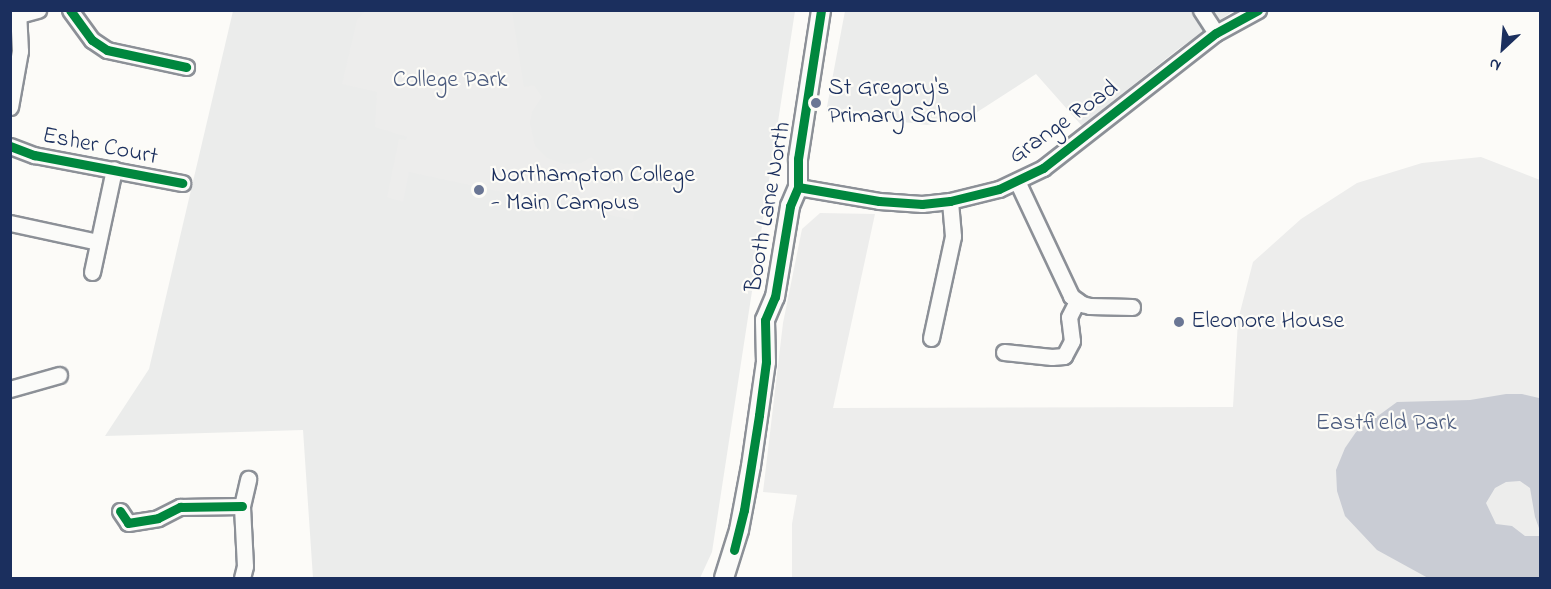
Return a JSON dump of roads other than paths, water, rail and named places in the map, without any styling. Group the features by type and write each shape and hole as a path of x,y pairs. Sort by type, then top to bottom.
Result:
{"street":[{"path":"10,107 20,51 18,13 38,10"},
{"path":"70,10 99,46 117,53 186,67"},
{"name":"Booth Lane North","path":"724,579 739,530 751,466 766,362 765,320 775,297 790,206 798,188 798,159 821,10"},
{"path":"1202,10 1216,33"},
{"name":"Grange Road","path":"798,188 894,202 950,201 982,194 1017,181 1066,152 1216,33 1258,10"},
{"name":"Esher Court","path":"10,146 34,155 182,183"},
{"name":"Esher Court","path":"92,272 114,170"},
{"path":"1017,181 1067,288 1077,301 1090,306 1132,307"},
{"path":"931,338 953,236 950,201"},
{"path":"10,223 98,243"},
{"path":"1004,352 1064,356 1072,341 1069,317 1077,301"},
{"path":"10,389 59,375"},
{"path":"242,579 245,566 242,506 249,479"},
{"path":"120,511 128,523 158,518 180,507 242,506"}],"place":[{"name":"St Gregory's Primary School","path":"816,103"},
{"name":"Northampton College - Main Campus","path":"479,190"},
{"name":"Eleonore House","path":"1179,322"}],"park label":[{"name":"College Park","path":"450,81"},
{"name":"Eastfield Park","path":"1386,424"}]}
